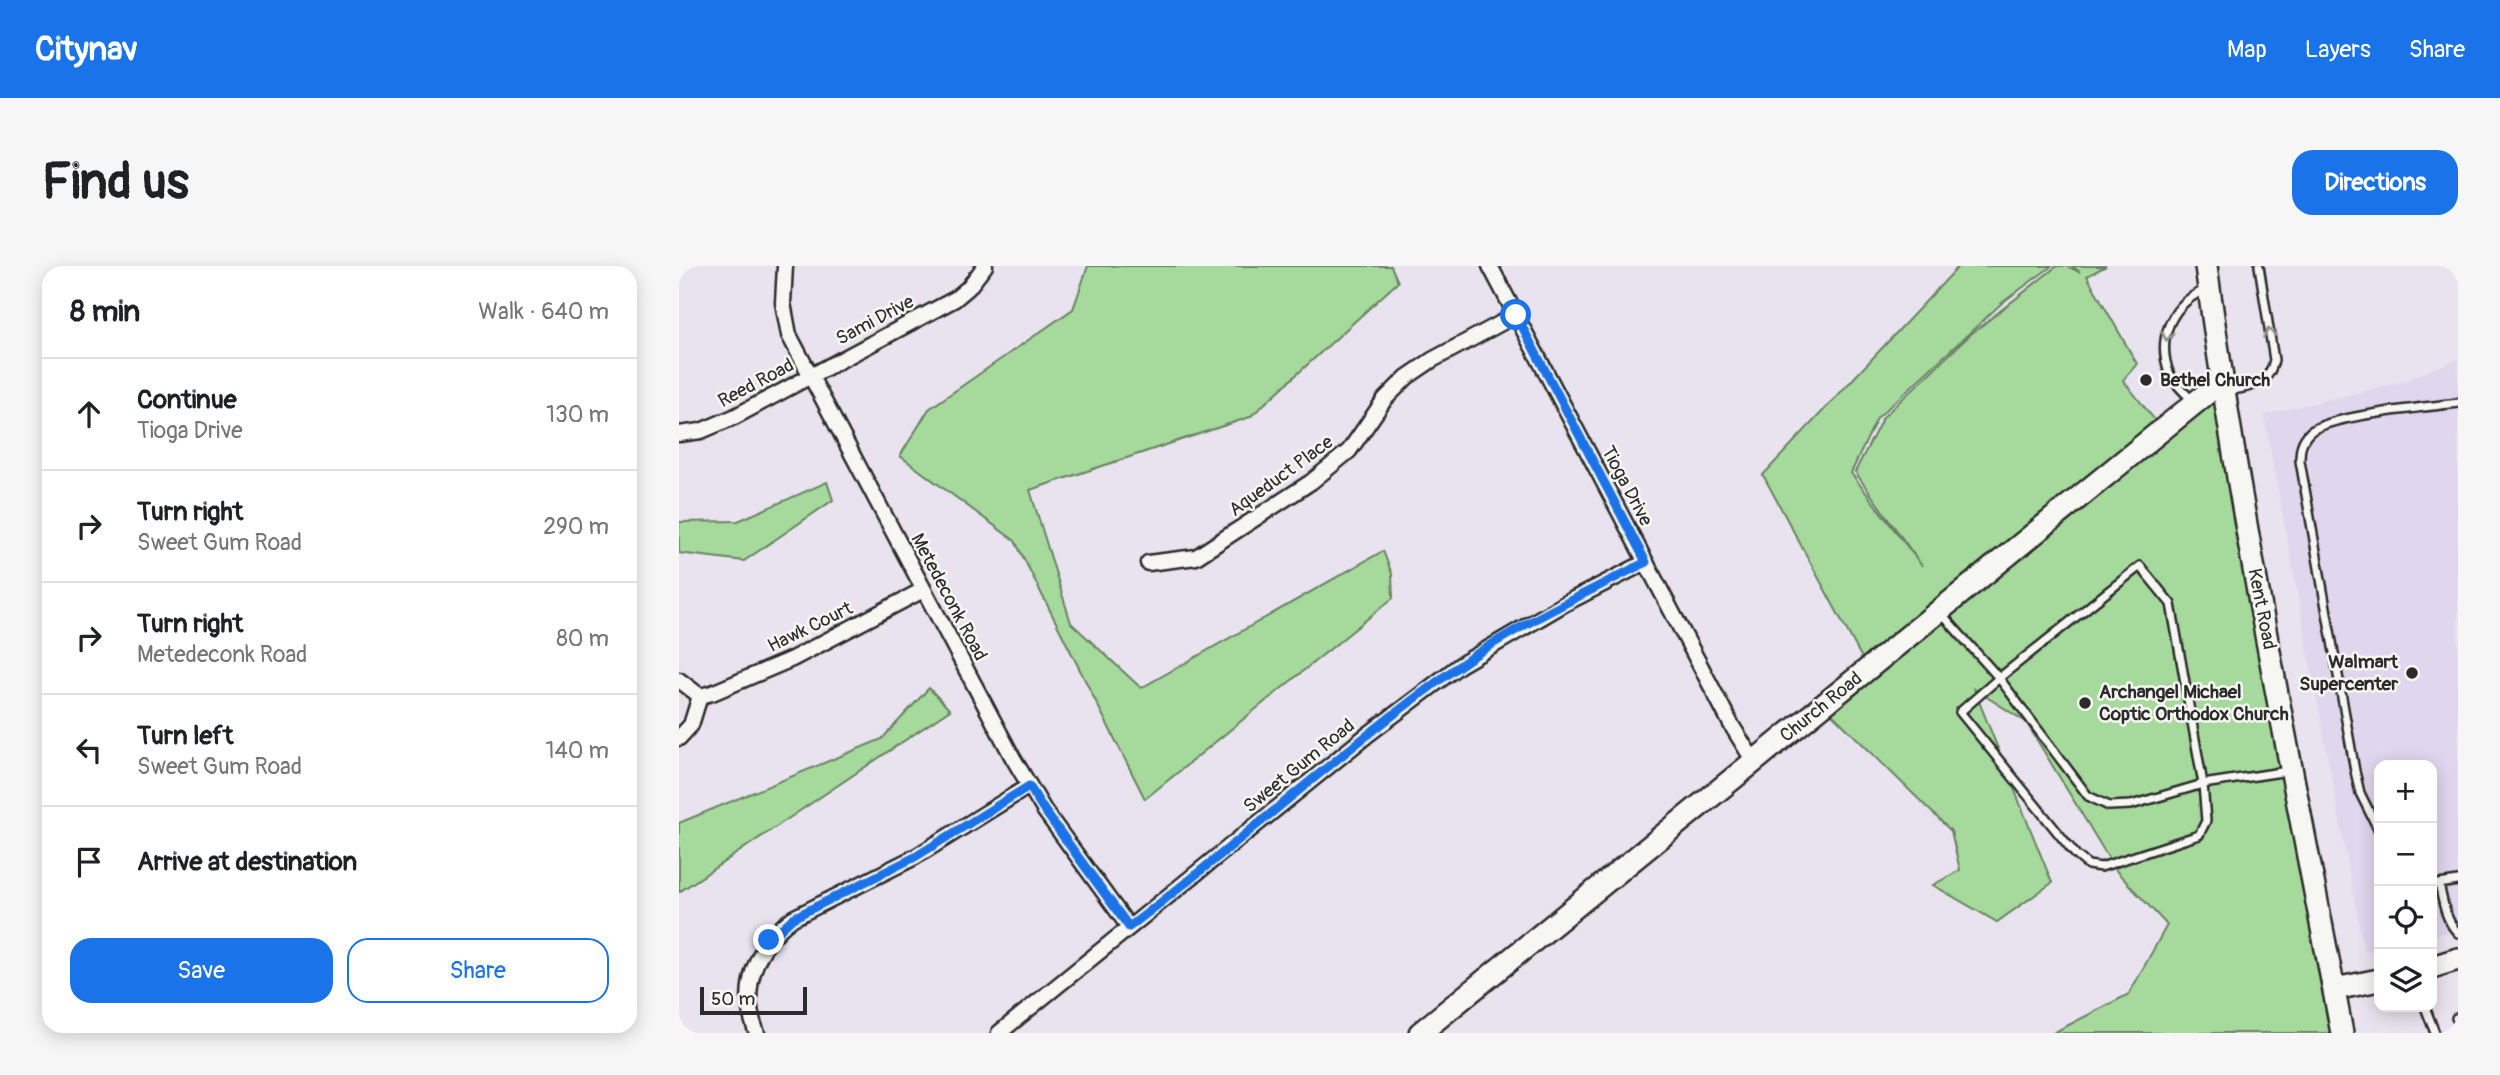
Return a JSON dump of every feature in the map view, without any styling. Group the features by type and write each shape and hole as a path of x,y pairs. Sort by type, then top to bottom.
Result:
{"street":[{"name":"Metedeconk Road","path":"785,266 783,303 789,335 1029,786 1129,927"},
{"name":"Sami Drive","path":"811,376 955,299 968,288 985,266"},
{"name":"Tioga Drive","path":"1490,266 1732,726 1753,760"},
{"name":"Kent Road","path":"2206,266 2251,557 2342,1033"},
{"name":"Aqueduct Place","path":"1148,564 1196,557 1311,482 1349,451 1385,400 1407,377 1432,359 1516,315"},
{"name":"Reed Road","path":"679,434 710,428 811,376"},
{"name":"Church Road","path":"1420,1033 2195,402 2223,387"},
{"name":"Sweet Gum Road","path":"999,1033 1366,736 1461,665 1508,635 1646,562"},
{"name":"Hawk Court","path":"706,695 792,659 923,590"},
{"path":"679,680 706,695 691,725 679,738"},
{"path":"757,1033 751,1014 750,983 763,947 781,928 793,918 915,857 1029,786"},
{"path":"2437,965 2458,959"},
{"path":"2335,989 2374,981"}],"lane":[{"path":"2223,387 2262,381 2271,373 2274,360 2259,266"},
{"path":"2195,402 2177,384 2167,366 2166,337 2177,309 2187,298 2209,288"},
{"path":"2375,823 2360,793 2355,771 2300,449 2302,441 2311,431 2325,424 2369,415 2458,404"},
{"path":"2140,566 2171,604 2203,784 2206,821 2199,835 2109,866 2088,865 2076,855 1960,712 1999,678 2140,566"},
{"path":"1939,611 1999,678 2088,796 2109,806 2131,805 2203,784 2293,770"},
{"path":"2437,885 2458,881"},
{"path":"2435,886 2451,926 2458,933"},
{"path":"2427,1012 2435,1033"}],"shaded area":[{"path":"2458,359 2458,930 2437,935 2437,760 2374,760 2374,949 2364,951 2264,415 2401,382"}],"green space":[{"path":"1088,266 1391,266 1398,282 1250,417 1030,490 1071,623 1141,688 1383,551 1392,574 1393,598 1145,799 1015,541 900,456 929,409 1073,309"},
{"path":"1959,266 2052,266 2003,302 1877,418 1851,473 1922,566 1855,472 1883,417 1971,334 2057,266 2066,266 2080,272 2072,266 2106,266 2087,276 2137,364 2123,380 2158,424 2223,383 2339,1033 2053,1033 2129,994 2167,925 2117,872 2026,722 1974,689 2052,883 1997,922 1933,885 1960,870 1951,831 1827,709 1870,673 1763,475"},
{"path":"827,482 833,500 744,561 679,553 679,522 738,521"},
{"path":"929,688 950,710 679,892 679,823 882,739"}],"place":[{"name":"Bethel Church","path":"2146,380"},
{"name":"Walmart Supercenter","path":"2412,673"},
{"name":"Archangel Michael Coptic Orthodox Church","path":"2085,703"}],"route":[{"path":"769,940 793,918 915,857 1029,786 1129,927 1366,736 1461,665 1508,635 1646,562 1516,315"}]}
